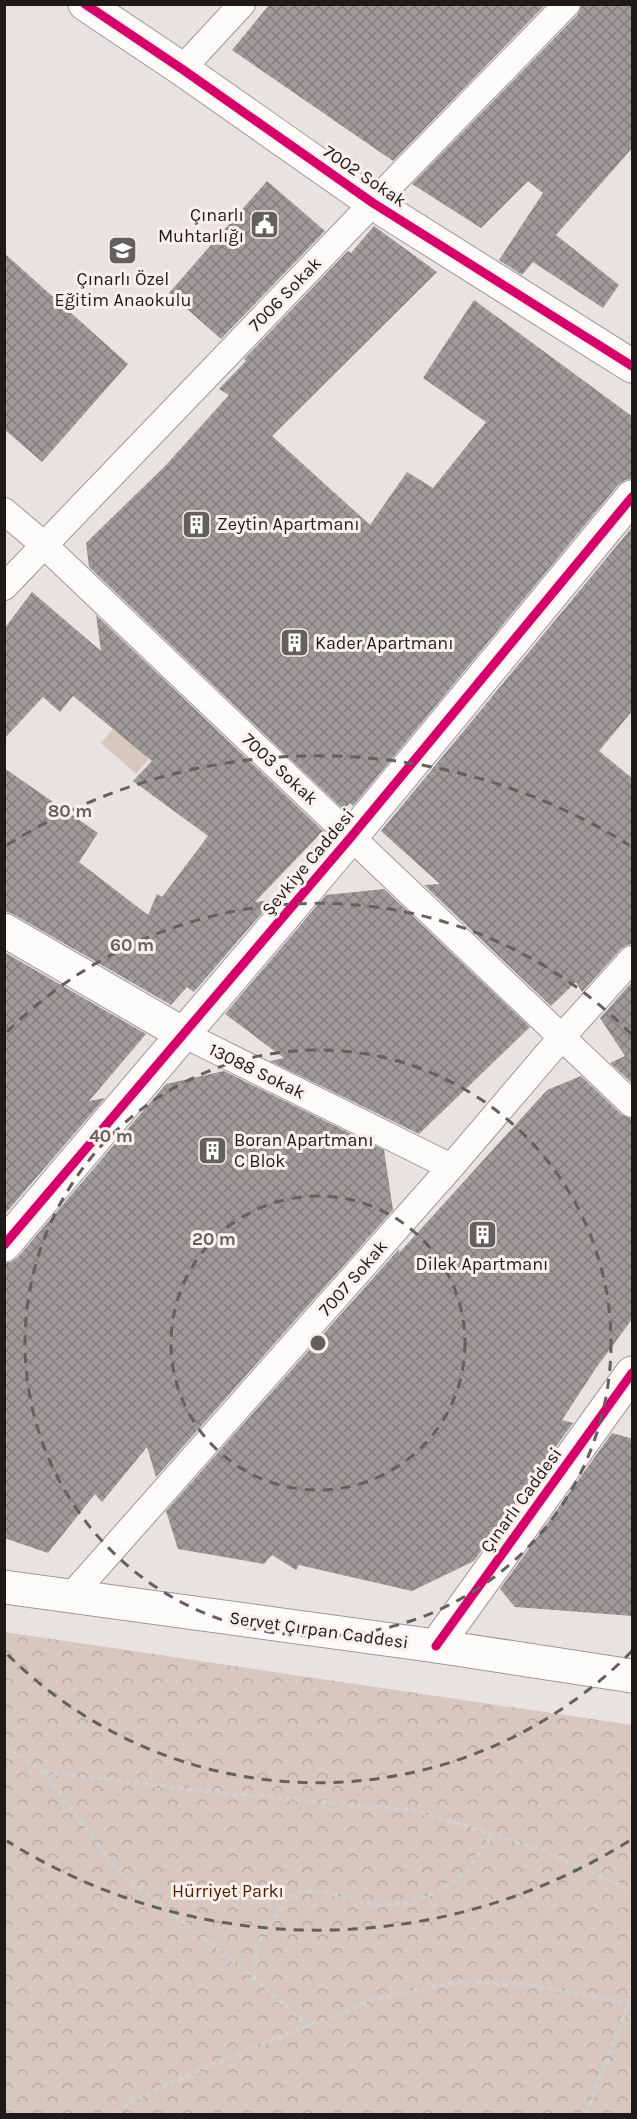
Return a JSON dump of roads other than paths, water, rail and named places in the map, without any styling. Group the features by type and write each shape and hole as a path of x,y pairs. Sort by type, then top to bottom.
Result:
{"street":[{"name":"7002 Sokak","path":"85,4 373,203 633,366"},
{"name":"Şevkiye Caddesi","path":"4,1245 351,837 633,497"},
{"name":"13088 Sokak","path":"4,930 183,1034"},
{"name":"Çınarlı Caddesi","path":"436,1646 633,1373"},
{"name":"Servet Çırpan Caddesi","path":"4,1587 436,1646 633,1676"}],"lane":[{"path":"182,69 242,4"},
{"name":"7006 Sokak","path":"4,587 567,4"},
{"name":"7003 Sokak","path":"4,511 44,545 633,1104"},
{"name":"7007 Sokak","path":"71,1596 633,959"},
{"name":"13088 Sokak","path":"183,1034 451,1167"}],"place":[{"name":"Çınarlı Muhtarlığı","path":"265,225"},
{"name":"Çınarlı Özel Eğitim Anaokulu","path":"123,250"},
{"name":"Zeytin Apartmanı","path":"196,524"},
{"name":"Kader Apartmanı","path":"294,643"},
{"name":"Boran Apartmanı C Blok","path":"213,1150"},
{"name":"Dilek Apartmanı","path":"482,1235"}],"park label":[{"name":"Hürriyet Parkı","path":"228,1891"}]}
